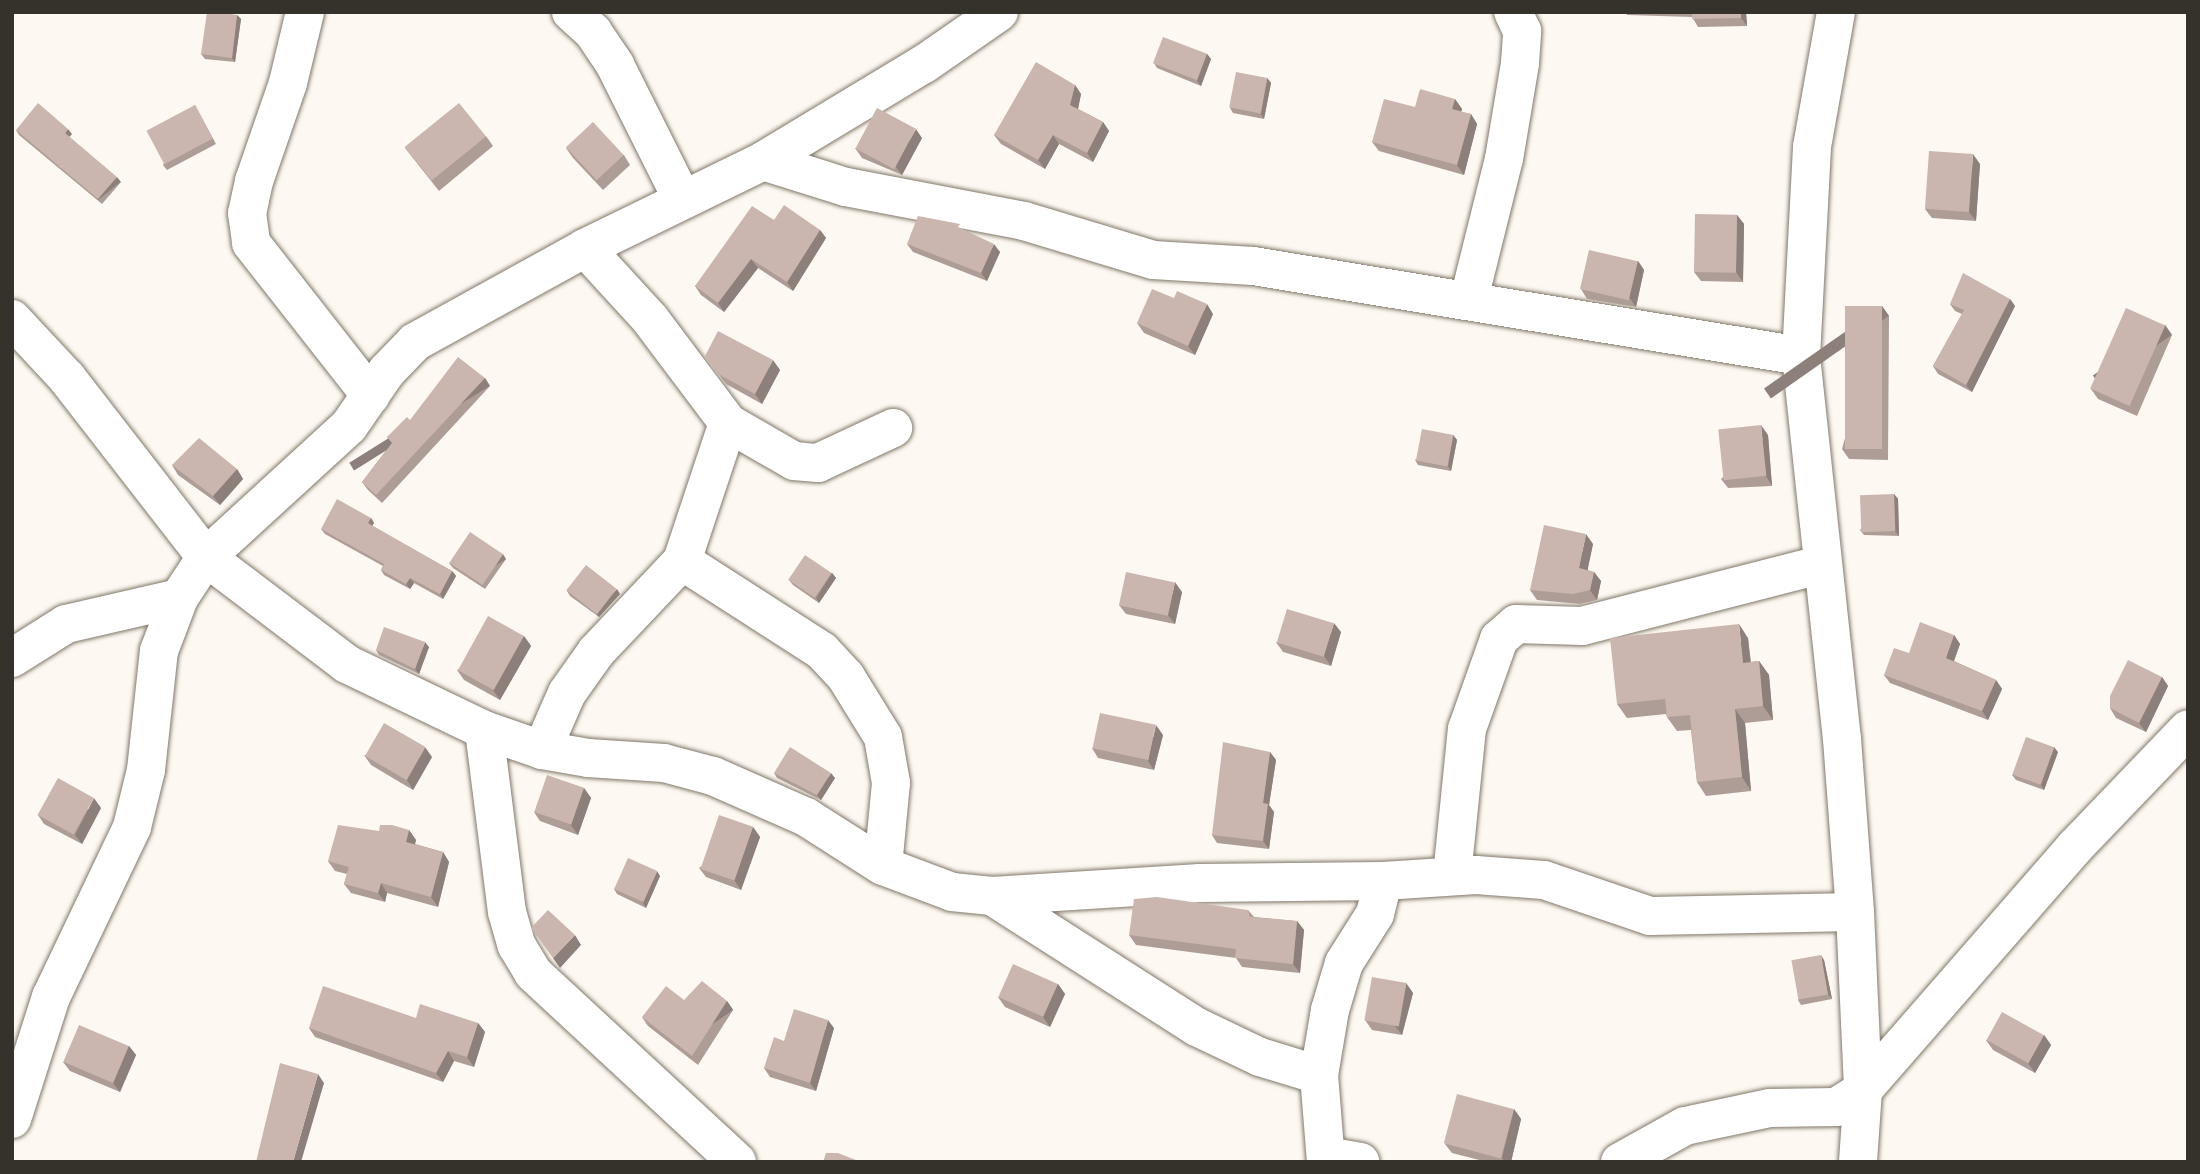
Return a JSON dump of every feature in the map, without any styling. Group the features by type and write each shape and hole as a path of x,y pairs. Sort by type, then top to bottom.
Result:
{"street":[{"path":"305,12 288,83 254,181 247,213 251,243 371,396"},
{"path":"571,12 593,32 615,65 682,199"},
{"path":"12,1119 51,997 132,827 146,770 159,651 179,598 206,558 315,461 415,342 585,248 763,160 925,64 999,12"},
{"path":"1469,299 1504,159 1520,63 1522,31 1513,12"},
{"path":"1836,12 1812,147 1801,356 1820,565 1842,739 1855,912 1863,1090 1858,1162"},
{"path":"763,160 846,187 1024,221 1153,260 1252,266 1336,282 1469,299 1801,356"},
{"path":"585,248 650,318 728,423 794,461 818,463 893,428"},
{"path":"12,319 67,378 206,558 347,664 484,730 542,750 664,763 713,776 806,817 883,866 952,892 992,896 1200,883 1383,881 1452,876 1544,880 1663,917 1855,912"},
{"path":"542,750 567,693 596,652 682,561 728,423"},
{"path":"682,561 822,651 846,677 883,737 891,782 883,866"},
{"path":"1452,876 1467,729 1499,639 1516,624 1582,626 1820,565"},
{"path":"12,658 66,624 179,598"},
{"path":"1620,1162 1685,1126 1770,1108 1836,1107 1863,1090 2075,847 2188,729"},
{"path":"484,730 507,912 517,946 533,973 737,1162"},
{"path":"1338,1160 1319,1075 1340,975 1375,914 1383,881"},
{"path":"992,896 1198,1027 1260,1057 1319,1075"}],"building":[{"path":"207,12 237,15 232,58 201,54"},
{"path":"1692,12 1741,12 1741,18 1692,19"},
{"path":"1163,37 1207,54 1197,80 1153,63"},
{"path":"1036,62 1075,85 1070,105 1103,122 1087,153 1053,135 1038,160 994,135"},
{"path":"1236,72 1267,78 1261,113 1229,107"},
{"path":"1420,89 1455,99 1452,109 1471,114 1457,165 1372,142 1384,99 1415,107"},
{"path":"38,103 68,129 65,133 117,177 98,199 16,130"},
{"path":"459,103 486,136 432,180 405,147"},
{"path":"195,105 213,139 164,164 146,131"},
{"path":"877,108 916,129 894,169 855,149"},
{"path":"593,122 624,155 597,180 566,147"},
{"path":"1929,151 1973,154 1969,212 1925,209"},
{"path":"784,205 820,230 787,282 751,259 718,303 695,286 752,206 774,220"},
{"path":"1695,214 1737,215 1736,273 1694,272"},
{"path":"918,216 960,224 958,227 994,244 981,273 907,244"},
{"path":"1589,250 1638,261 1629,300 1580,289"},
{"path":"1963,273 2010,299 1966,385 1933,366 1964,310 1950,304"},
{"path":"1152,289 1174,298 1177,291 1207,304 1188,346 1137,323"},
{"path":"1845,306 1882,306 1882,449 1845,449"},
{"path":"2126,308 2165,325 2129,406 2090,388"},
{"path":"718,331 773,360 755,394 720,375 705,356"},
{"path":"458,357 485,378 376,495 362,482 392,443 387,437 407,417 410,420"},
{"path":"1761,425 1766,476 1724,480 1718,429"},
{"path":"1422,429 1453,435 1447,467 1416,460"},
{"path":"199,438 237,469 213,496 172,465"},
{"path":"1894,494 1895,531 1861,532 1860,495"},
{"path":"337,499 371,518 368,523 452,571 440,594 410,578 406,584 381,570 384,564 321,529"},
{"path":"1544,525 1586,534 1579,568 1594,572 1590,590 1573,594 1530,590"},
{"path":"470,532 503,554 482,585 449,563"},
{"path":"805,555 832,573 815,598 788,580"},
{"path":"586,565 617,589 597,614 566,590"},
{"path":"1126,572 1175,582 1168,616 1119,605"},
{"path":"1287,609 1334,623 1324,657 1277,642"},
{"path":"488,616 524,636 494,690 458,670"},
{"path":"1920,622 1954,635 1946,658 1996,680 1982,711 1884,675 1894,648 1909,653"},
{"path":"1739,624 1743,663 1759,661 1763,706 1735,709 1742,777 1697,782 1690,715 1667,717 1665,699 1617,704 1610,638"},
{"path":"384,627 425,642 415,669 376,650"},
{"path":"2128,660 2162,677 2139,723 2110,708 2110,696"},
{"path":"1100,713 1156,725 1148,760 1093,748"},
{"path":"384,723 426,747 407,780 365,756"},
{"path":"2026,737 2054,747 2041,785 2012,775"},
{"path":"1223,742 1270,752 1263,803 1268,804 1263,841 1212,835"},
{"path":"790,747 831,773 817,795 774,773"},
{"path":"547,775 584,788 571,825 534,812"},
{"path":"58,778 94,798 73,835 38,815"},
{"path":"719,815 753,827 734,881 700,869"},
{"path":"338,825 379,831 380,825 392,825 409,830 406,842 443,852 431,897 381,883 378,893 344,884 349,867 328,861"},
{"path":"628,858 657,871 643,902 614,889"},
{"path":"1157,897 1248,910 1250,917 1297,921 1293,964 1235,958 1236,949 1129,935 1134,899"},
{"path":"548,910 575,935 553,958 531,928"},
{"path":"1821,955 1828,994 1798,1000 1791,960"},
{"path":"1013,964 1058,984 1043,1017 998,997"},
{"path":"1372,977 1406,983 1399,1026 1364,1020"},
{"path":"702,981 727,1001 692,1056 642,1017 666,986 684,1000"},
{"path":"323,986 416,1018 420,1004 478,1023 467,1057 448,1051 436,1073 309,1028"},
{"path":"794,1009 828,1020 810,1083 764,1068 774,1037 784,1041"},
{"path":"2002,1012 2044,1035 2028,1063 1986,1040"},
{"path":"79,1025 129,1046 113,1083 63,1062"},
{"path":"280,1063 318,1074 293,1162 256,1162"},
{"path":"1457,1094 1514,1109 1501,1159 1444,1143"},
{"path":"826,1153 838,1153 861,1162 823,1162"}]}
